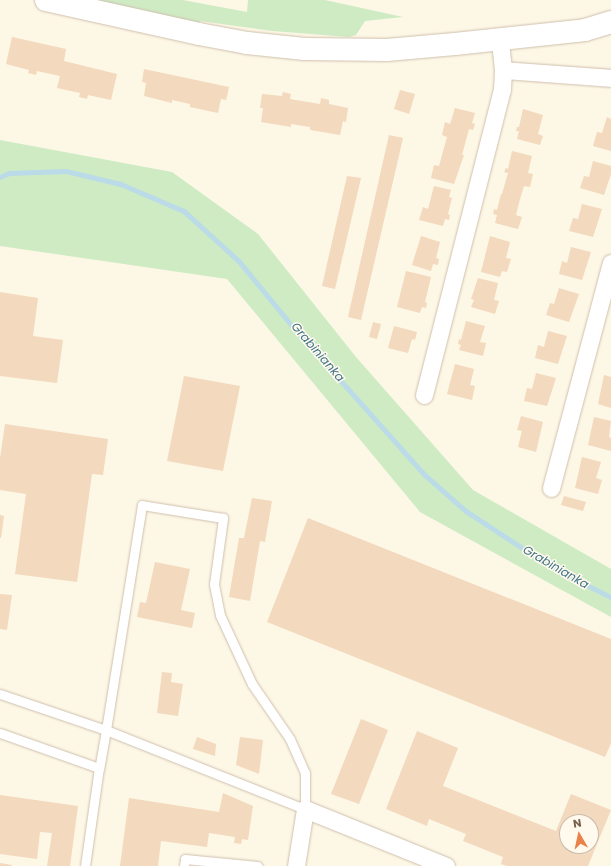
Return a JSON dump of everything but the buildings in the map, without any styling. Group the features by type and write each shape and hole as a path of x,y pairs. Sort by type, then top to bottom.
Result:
{"street":[{"path":"46,0 199,34 247,43 305,49 387,50 585,30 611,32"},
{"path":"585,30 611,22"},
{"path":"424,395 502,89 503,70 500,39"},
{"path":"503,70 611,78"},
{"path":"551,488 611,263"},
{"path":"296,866 305,809 446,866"}],"lane":[{"path":"0,694 106,730 305,809 305,773 290,739 252,684 220,615 214,584 223,518 142,505 106,730 99,768 85,866"},
{"path":"0,733 99,768"},
{"path":"184,866 185,859 258,866"}],"green space":[{"path":"83,0 183,0 247,12 248,0 325,0 403,17 365,21 356,35 349,37 272,31 200,21 198,25"},
{"path":"0,140 172,172 258,234 356,357 473,490 611,569 611,617 420,512 227,279 0,246"}],"waterway":[{"name":"Grabinianka","path":"0,177 9,173 66,171 121,184 184,211 239,261 294,328 424,474 466,511 553,568 611,597"}]}
